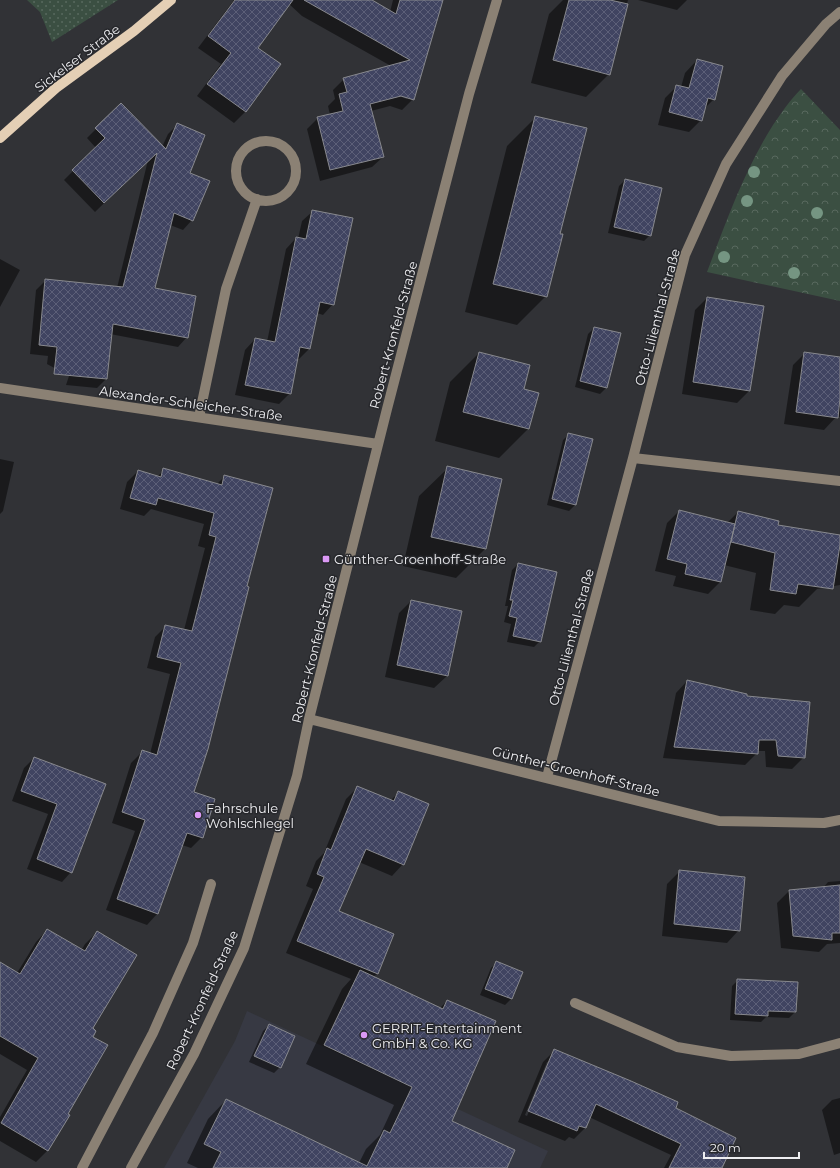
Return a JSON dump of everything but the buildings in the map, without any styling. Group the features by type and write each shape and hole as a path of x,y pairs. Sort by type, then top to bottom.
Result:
{"main road":[{"name":"Sickelser Straße","path":"0,138 56,88 134,31 171,0"}],"street":[{"name":"Robert-Kronfeld-Straße","path":"131,1168 194,1054 244,948 297,776 309,719 378,444 469,94 497,0"},
{"name":"Otto-Lilienthal-Straße","path":"547,777 633,458 685,255 726,164 782,76 826,24 840,12"},
{"path":"268,141 278,144 286,149 292,157 295,166 295,177 285,194 266,201 257,199 248,195 241,188 236,170 242,153 250,146 258,142 268,141"},
{"path":"199,417 226,289 257,199"},
{"name":"Alexander-Schleicher-Straße","path":"0,388 378,444"},
{"path":"633,458 840,481"},
{"name":"Günther-Groenhoff-Straße","path":"309,719 719,820 824,823 840,820"},
{"path":"82,1168 153,1033 193,943 211,884"},
{"path":"575,1003 677,1047 731,1056 799,1054 840,1043"}],"shaded area":[{"path":"247,1011 548,1151 540,1168 164,1168 235,1041"}],"green space":[{"path":"27,0 118,0 52,42 40,12"},
{"path":"801,89 840,130 840,301 707,272 736,197 753,160 773,125"}],"place":[{"name":"Günther-Groenhoff-Straße","path":"326,559"},
{"name":"Fahrschule Wohlschlegel","path":"198,815"},
{"name":"GERRIT-Entertainment GmbH & Co. KG","path":"364,1035"}]}
